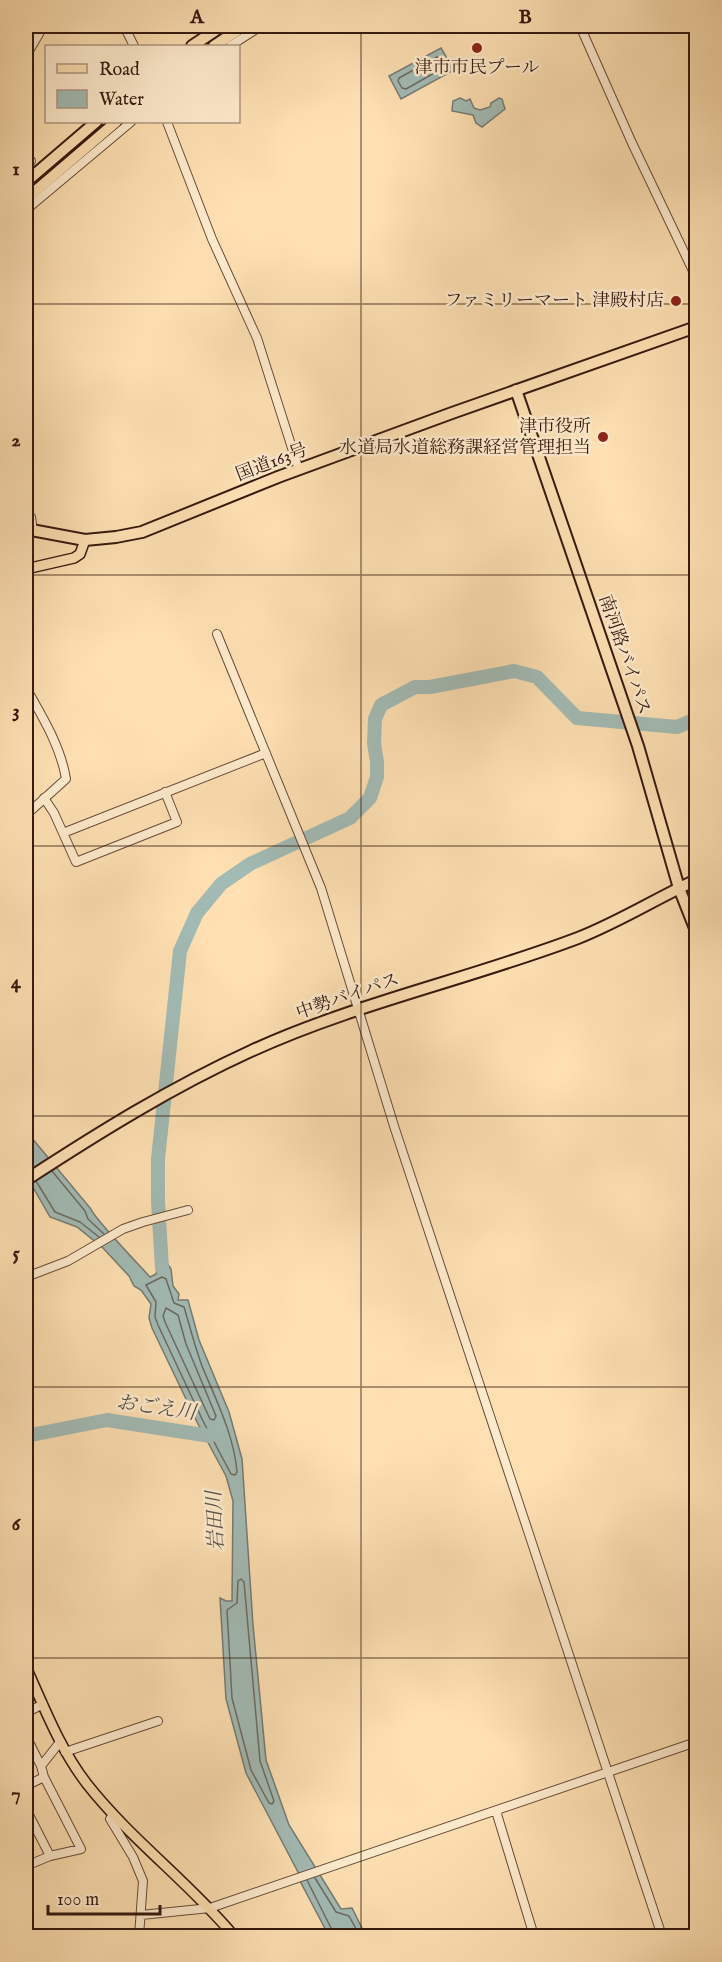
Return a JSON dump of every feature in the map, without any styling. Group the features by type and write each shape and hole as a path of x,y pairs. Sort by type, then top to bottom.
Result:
{"highway":[{"path":"194,45 222,26"},
{"path":"216,45 244,26"},
{"path":"26,182 95,123"},
{"path":"26,199 115,123"},
{"name":"国道163号","path":"29,530 85,540 142,532 298,470 696,327"},
{"name":"南河路バイパス","path":"516,390 638,746 679,888 696,931"},
{"name":"中勢バイパス","path":"26,1180 146,1105 252,1050 357,1011 580,937 696,880"}],"main road":[{"path":"26,570 74,558 80,554 85,540"},
{"path":"26,1667 65,1752 86,1783 113,1814 210,1908 234,1936"}],"street":[{"path":"26,56 43,27 47,26"},
{"path":"124,26 134,45"},
{"path":"232,45 261,26"},
{"path":"580,26 632,143 696,277"},
{"path":"26,210 130,123"},
{"path":"167,123 212,239 257,338 298,470"},
{"path":"26,157 31,161 26,166"},
{"path":"26,514 31,517 29,530"},
{"path":"217,634 325,899 357,1011 606,1773 662,1936"},
{"path":"26,688 43,718 64,766 66,779 26,815"},
{"path":"63,833 266,753"},
{"path":"44,798 54,813 76,862 177,822 165,792"},
{"path":"26,1277 68,1261 119,1231 188,1210"},
{"path":"26,1713 43,1704"},
{"path":"65,1752 158,1721"},
{"path":"26,1736 81,1849 26,1866"},
{"path":"41,1766 60,1742"},
{"path":"141,1915 210,1908 696,1742"},
{"path":"26,1786 44,1777"},
{"path":"26,1809 51,1857"},
{"path":"496,1812 534,1936"},
{"path":"113,1814 110,1819 133,1857 143,1881 139,1936"}],"water":[{"path":"441,48 454,70 401,99 389,76"},
{"path":"460,98 466,101 470,99 474,108 480,110 490,107 491,103 499,98 502,99 505,109 482,127 476,123 473,115 452,111 453,101"},
{"path":"26,1131 94,1214 150,1277 156,1274 163,1242 167,1263 171,1269 173,1286 179,1294 178,1300 188,1300 199,1340 229,1412 242,1459 253,1625 266,1760 289,1825 341,1909 352,1908 366,1936 329,1936 246,1773 226,1699 220,1598 232,1601 233,1501 226,1476 152,1328 149,1318 151,1304 103,1248 77,1227 50,1217 26,1175"}],"waterway":[{"path":"162,1268 158,1159 180,951 197,913 221,884 250,864 350,818 370,798 377,777 374,743 375,719 381,705 415,687 430,687 514,671 537,677 577,718 677,727 696,719"},
{"name":"おごえ川","path":"26,1436 107,1420 210,1436"}],"place":[{"name":"津市市民プール","path":"477,48"},
{"name":"ファミリーマート 津殿村店","path":"676,301"},
{"name":"津市役所 水道局水道総務課経営管理担当","path":"603,437"}],"water label":[{"name":"岩田川","path":"216,1521"}]}
